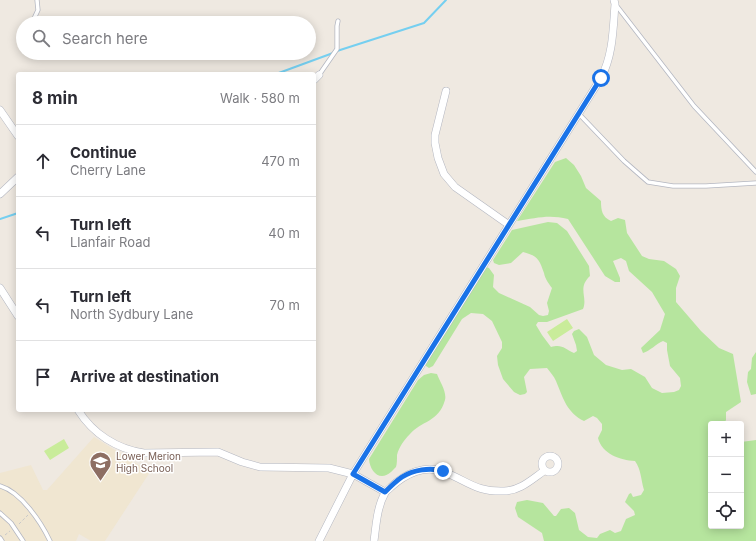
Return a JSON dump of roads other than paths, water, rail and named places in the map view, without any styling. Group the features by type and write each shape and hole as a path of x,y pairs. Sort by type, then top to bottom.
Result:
{"street":[{"path":"319,541 353,474 579,114 607,66 611,53 614,2"},
{"path":"446,91 435,135 438,158 444,174 455,187 509,226"},
{"path":"0,110 16,133"},
{"path":"0,194 16,179"},
{"path":"0,288 16,313"},
{"path":"80,412 91,426 104,437 116,445 134,451 144,453 218,452 242,462 260,467 329,468 353,474 385,492"},
{"path":"374,541 379,510 385,492 401,478 412,473 425,470 438,470 482,490 505,491 521,487 544,471"}],"lane":[{"path":"35,16 38,10 37,0"},
{"path":"614,2 694,106 756,172"},
{"path":"316,78 337,49 338,21"},
{"path":"579,114 624,161 648,182 673,186 756,183"},
{"path":"0,486 18,496 32,512 46,532 50,541"},
{"path":"0,513 11,523 23,541"}],"waterway":[{"path":"337,51 424,23 446,0"},
{"path":"316,59 333,53"},
{"path":"281,72 314,60"},
{"path":"0,219 16,214"}],"place":[{"name":"Lower Merion High School","path":"100,482"}]}
